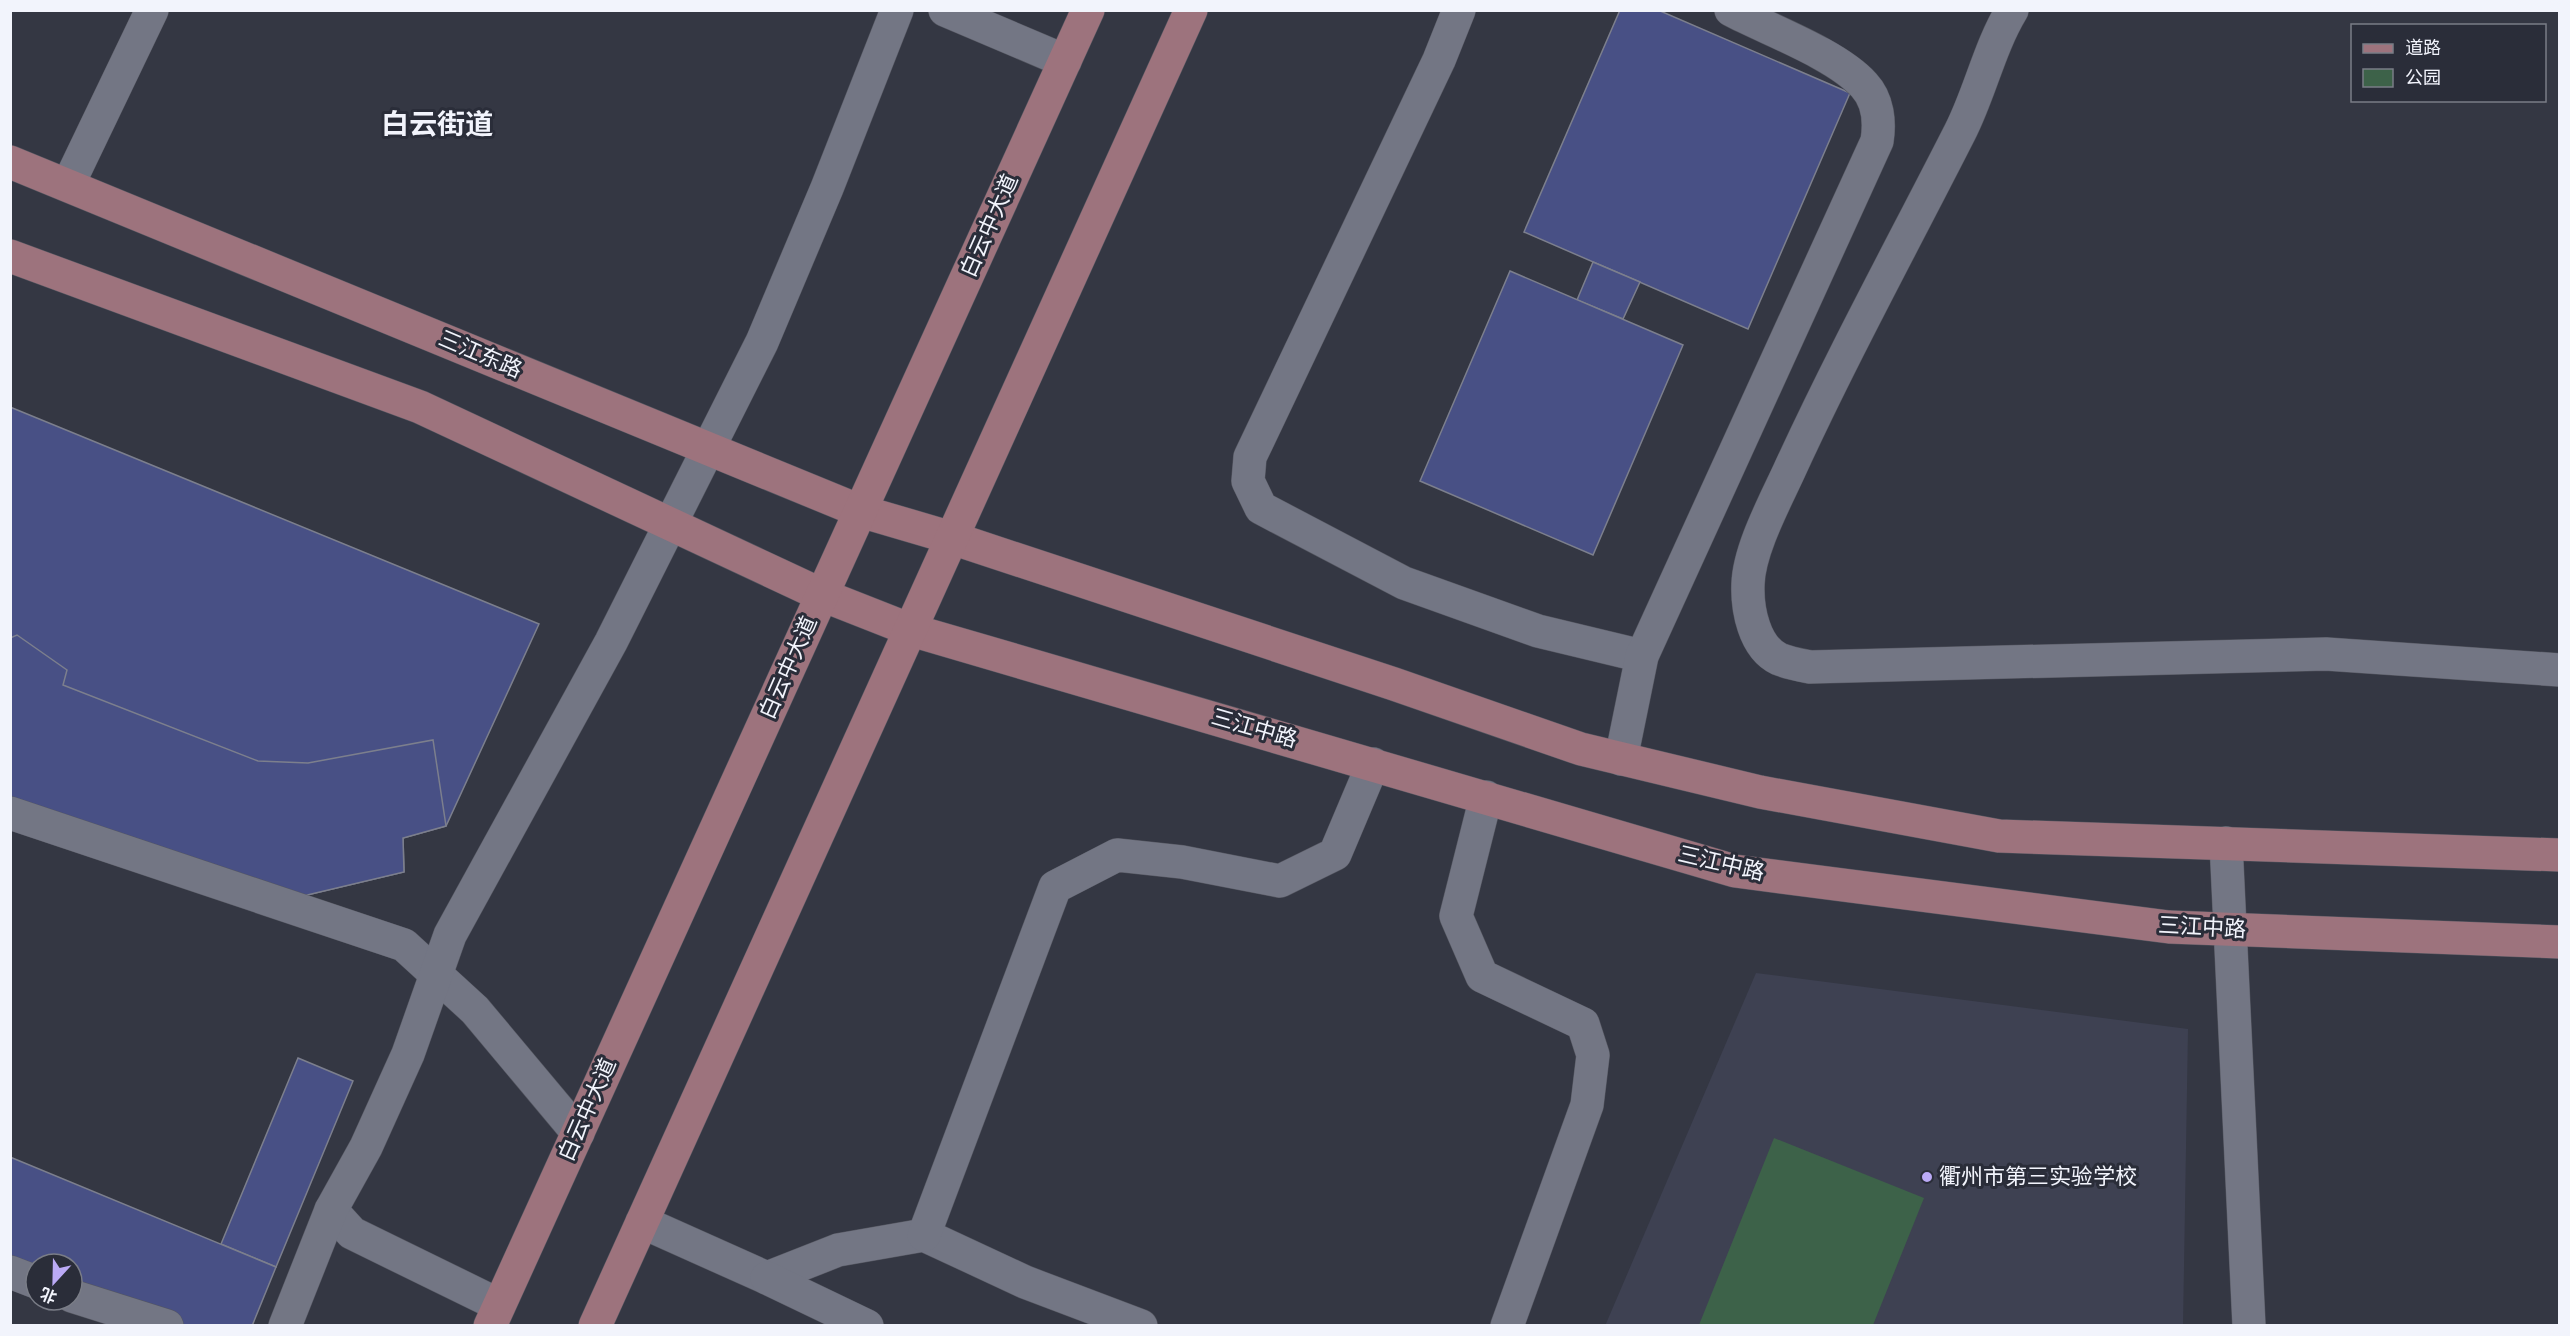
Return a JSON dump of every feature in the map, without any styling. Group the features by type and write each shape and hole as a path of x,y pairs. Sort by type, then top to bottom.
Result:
{"main road":[{"name":"白云中大道","path":"495,1315 1088,10"},
{"path":"595,1326 1191,10"},
{"name":"三江东路","path":"10,162 860,511 952,538"},
{"path":"10,256 420,407 822,595 911,630"},
{"path":"952,538 1394,684 1581,749 1760,792 2000,836 2559,855"},
{"name":"三江中路","path":"911,630 1735,872 2169,927 2559,942"}],"street":[{"path":"68,185 152,10"},
{"path":"285,1326 331,1210 366,1147 408,1054 450,934 611,642 762,342 827,188 897,10"},
{"path":"945,10 1065,61"},
{"path":"1459,10 1434,70 1250,457 1248,481 1261,508 1404,583 1538,631 1642,656"},
{"path":"1621,759 1642,656 1877,141 1880,124 1865,86 1844,67 1731,10"},
{"path":"2012,10 2003,25 1968,115 1844,356 1760,535 1748,583 1753,632 1778,658 1810,667 2326,654 2559,670"},
{"path":"924,1235 1055,886 1117,855 1182,861 1280,881 1335,854 1373,764"},
{"path":"1486,797 1456,916 1482,976 1583,1024 1593,1055 1587,1105 1507,1326"},
{"path":"10,813 404,945 475,1010 578,1132"},
{"path":"2226,843 2228,930 2248,1326"},
{"path":"331,1210 352,1233 495,1315"},
{"path":"642,1222 867,1326"},
{"path":"767,1278 838,1250 924,1235 1025,1282 1141,1326"},
{"path":"84,1300 167,1326"}],"shaded area":[{"name":"衢州市第三实验学校","path":"1756,973 2188,1029 2183,1325 1605,1326"}],"green space":[{"path":"1774,1138 1924,1198 1873,1325 1699,1325"}],"building":[{"path":"1620,10 1658,10 1850,93 1748,329 1524,232"},
{"path":"1593,262 1640,282 1623,319 1577,300"},
{"path":"1510,271 1683,345 1593,555 1420,481"},
{"path":"10,407 539,624 446,826 403,838 404,872 261,906 10,800"},
{"path":"17,635 67,670 63,685 258,761 308,763 433,740 446,826 403,838 404,872 261,906 10,800 10,638"},
{"path":"298,1058 353,1081 276,1267 221,1244"},
{"path":"10,1157 276,1267 252,1326 172,1326 84,1289 84,1252 24,1252 24,1264 10,1259"}],"place":[{"name":"衢州市第三实验学校","path":"1927,1177"}],"district":[{"name":"白云街道","path":"437,125"}]}
